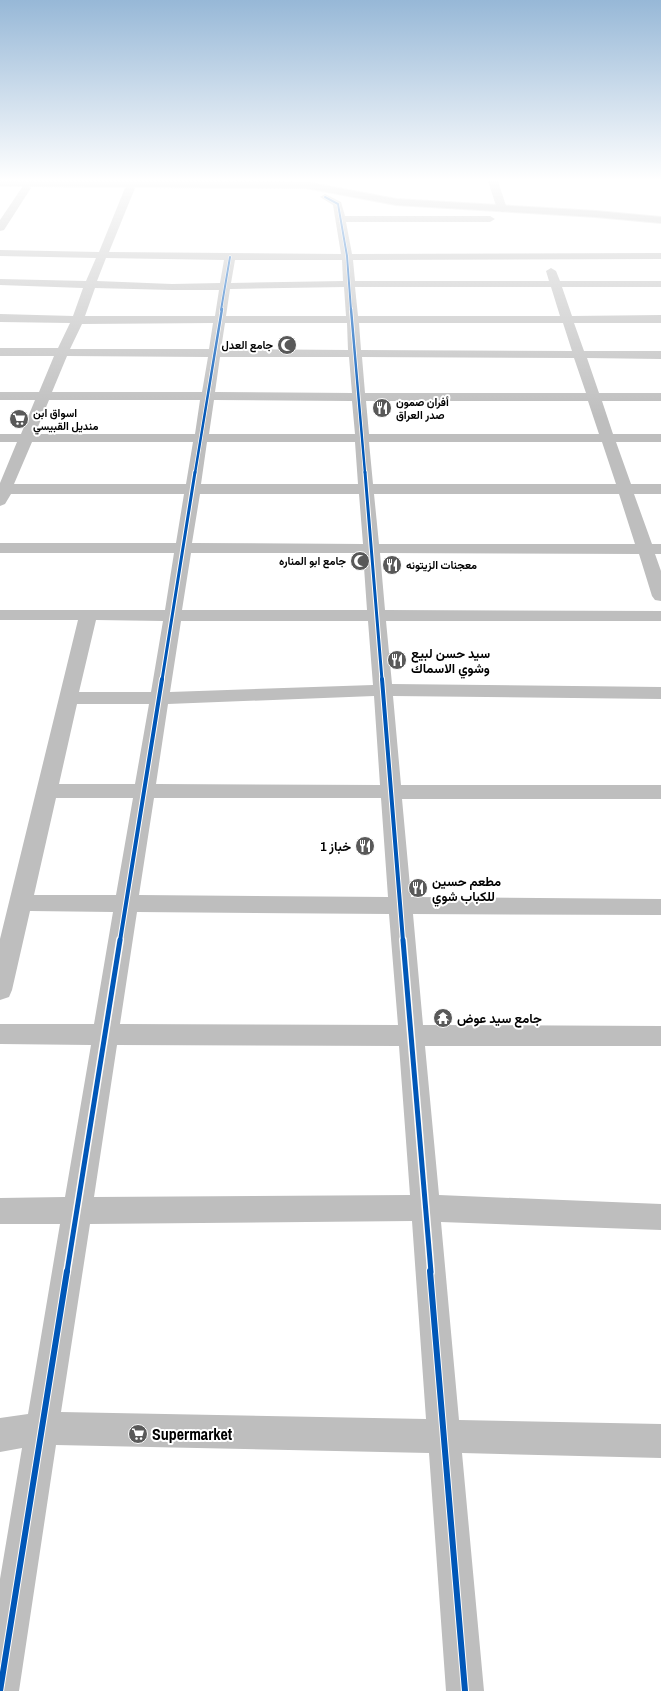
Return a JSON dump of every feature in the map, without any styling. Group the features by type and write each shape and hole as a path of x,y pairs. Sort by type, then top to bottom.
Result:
{"street":[{"path":"100,260 78,320 62,352 2,493 193,489 661,489"},
{"path":"0,1691 230,260"},
{"path":"347,260 465,1691"},
{"path":"547,260 625,489 653,549 661,596"},
{"path":"0,282 172,288 350,284 661,284"},
{"path":"0,318 78,320 661,319"},
{"path":"0,352 661,355"},
{"path":"0,396 661,397"},
{"path":"0,438 661,438"},
{"path":"0,548 653,549"},
{"path":"0,615 661,616"},
{"path":"0,990 88,615"},
{"path":"69,698 160,698 383,690 661,693"},
{"path":"47,791 661,792"},
{"path":"20,903 661,907"},
{"path":"0,1034 661,1036"},
{"path":"0,1211 77,1212 426,1208 661,1217"},
{"path":"0,1436 42,1428 661,1442"}],"cycle path":[{"path":"0,1691 230,260"},
{"path":"347,260 465,1691"}],"place":[{"name":"جامع العدل","path":"287,345"},
{"name":"أفران صمون صدر العراق","path":"382,408"},
{"name":"اسواق ابن منديل القبيسي","path":"19,419"},
{"name":"جامع ابو المناره","path":"360,561"},
{"name":"معجنات الزيتونه","path":"392,565"},
{"name":"سيد حسن لبيع وشوي الاسماك","path":"397,660"},
{"name":"خباز 1","path":"365,846"},
{"name":"مطعم حسين للكباب شوي","path":"418,888"},
{"name":"جامع سيد عوض","path":"443,1018"},
{"name":"Supermarket","path":"138,1434"}]}
